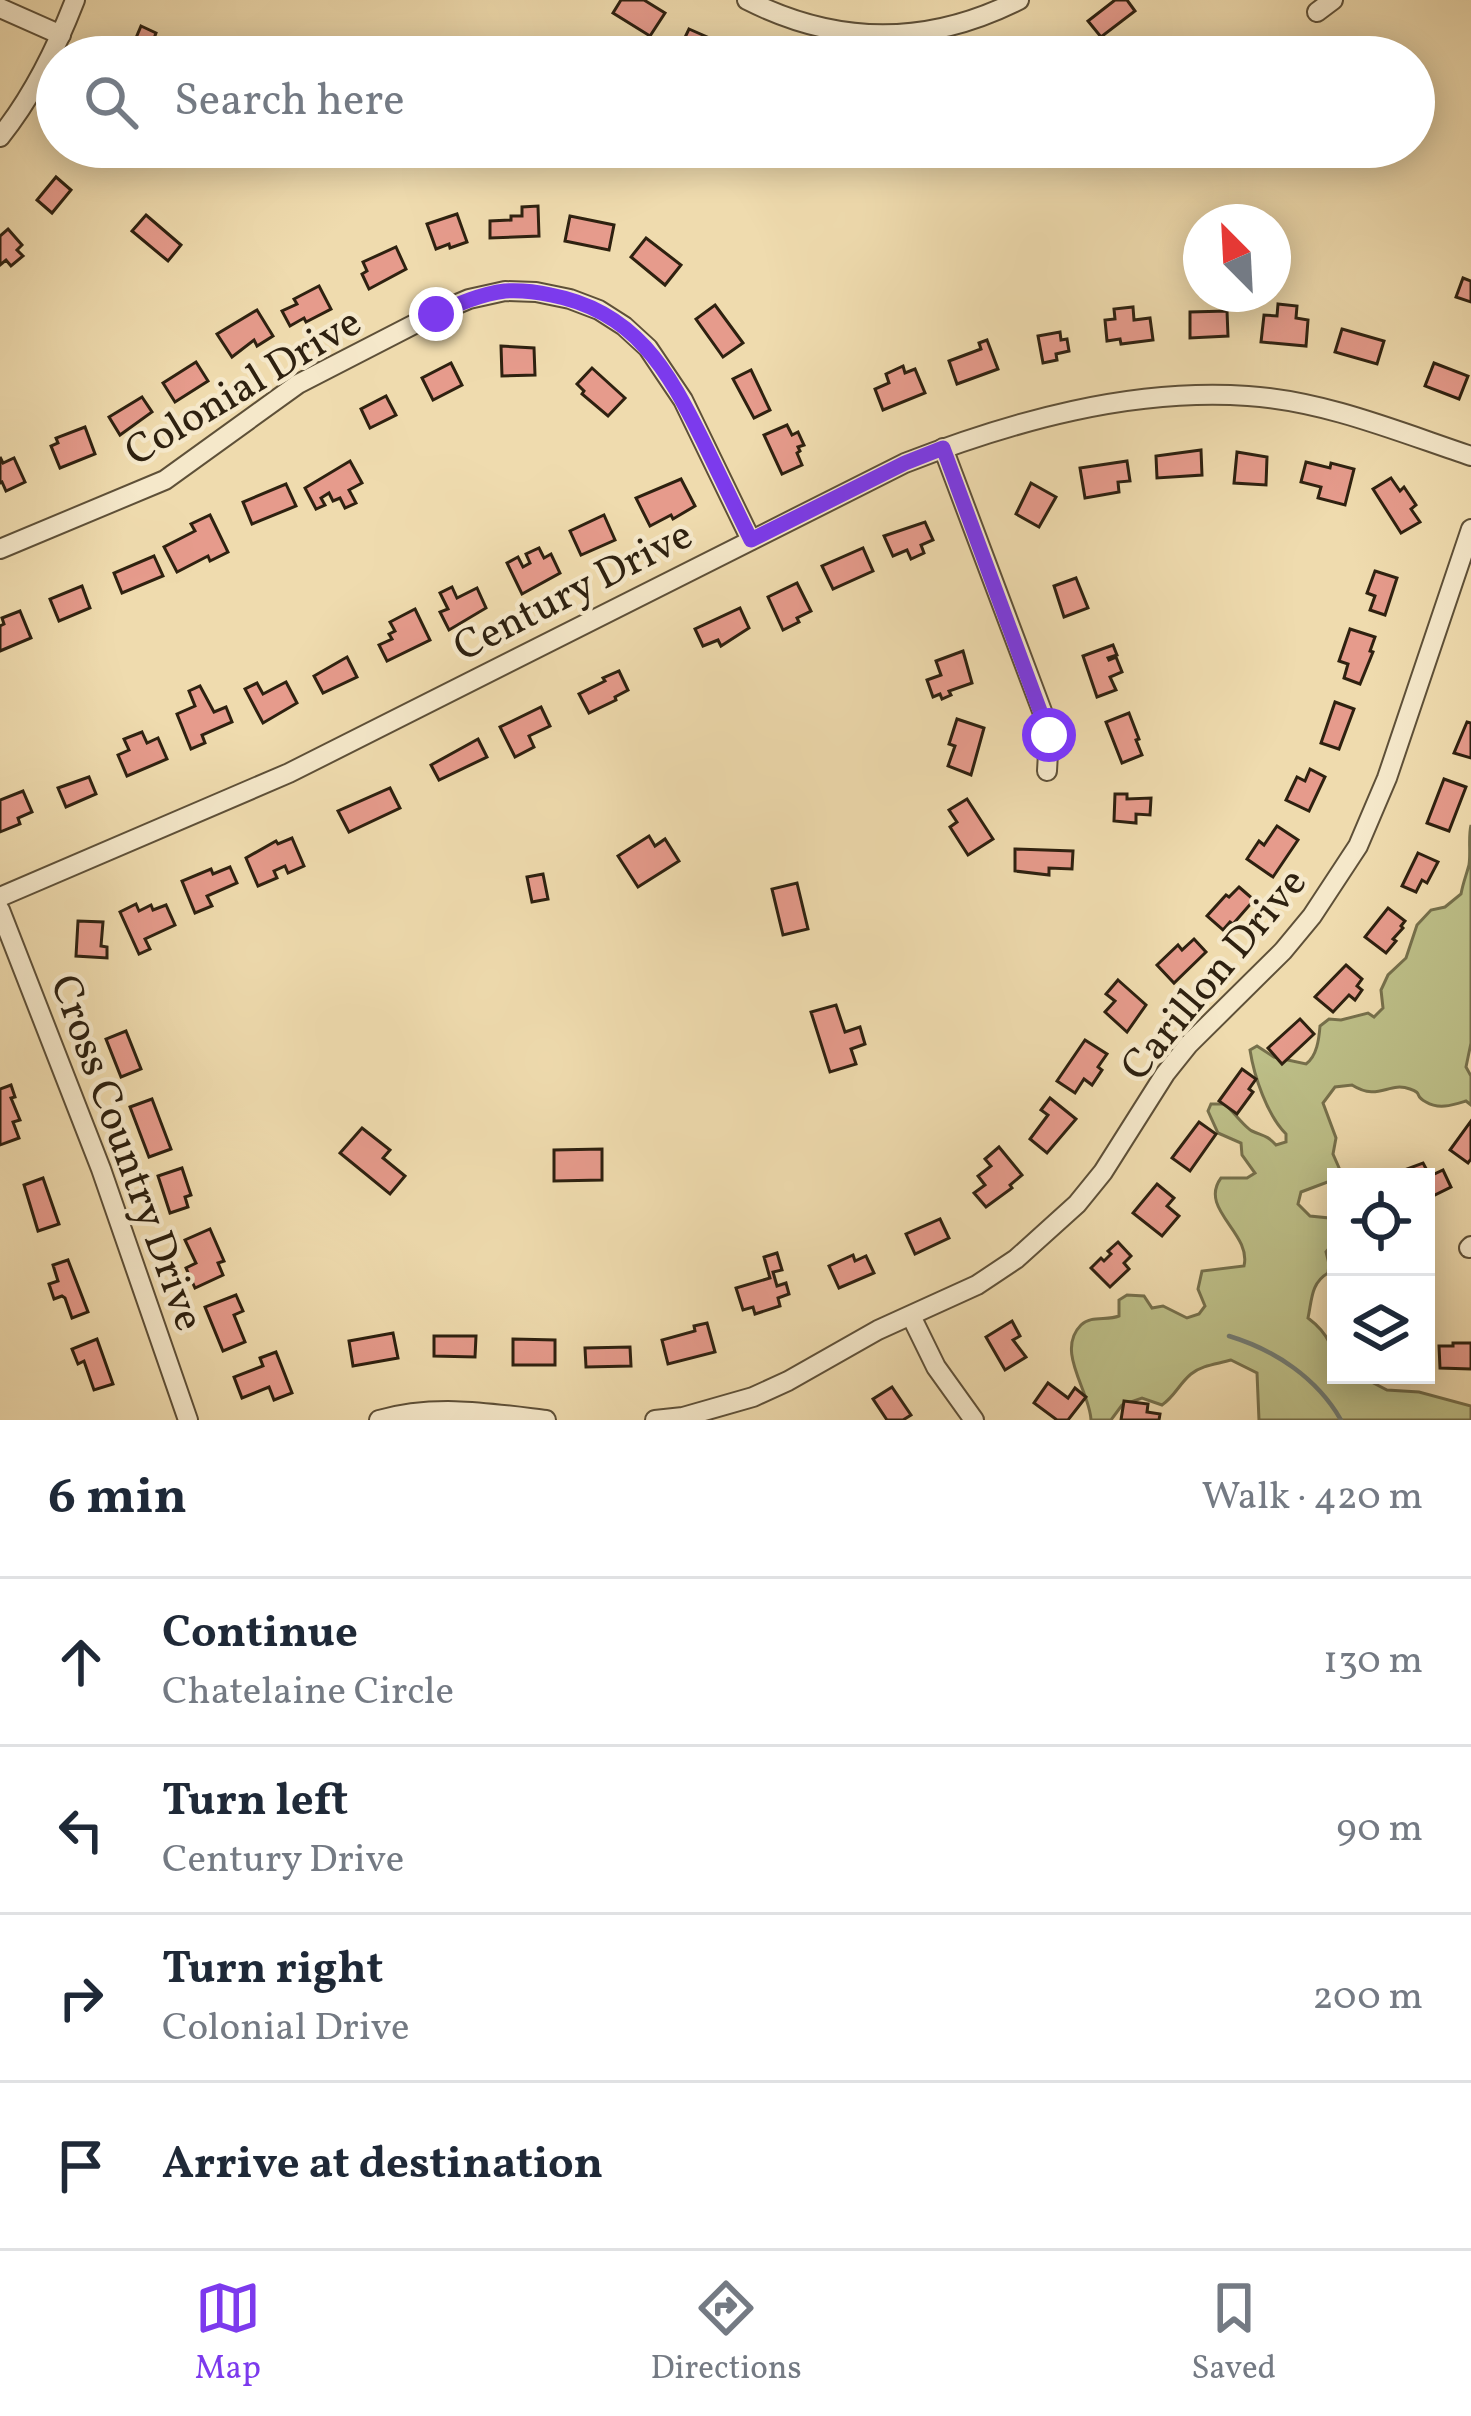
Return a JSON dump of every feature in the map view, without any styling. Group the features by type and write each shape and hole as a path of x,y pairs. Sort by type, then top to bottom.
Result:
{"street":[{"path":"0,8 62,35 75,0"},
{"path":"746,0 800,23 873,36 956,25 1019,0"},
{"path":"0,137 36,83"},
{"name":"Colonial Drive","path":"0,549 165,480 298,384 436,314 505,291 570,298 599,310 649,348 683,400 751,540"},
{"name":"Century Drive","path":"0,896 289,772 905,463 1036,418 1200,395 1250,396 1350,415 1471,456"},
{"path":"943,448 1045,719 1047,771"},
{"name":"Carillon Drive","path":"655,1420 753,1397 788,1381 878,1330 977,1285 1062,1219 1103,1172 1189,1044 1256,981 1312,916 1358,846 1388,778 1471,529"},
{"name":"Cross Country Drive","path":"0,910 94,1150 188,1420"},
{"path":"911,1316 936,1367 974,1420"},
{"path":"379,1420 450,1409 546,1420"}],"green space":[{"path":"1471,825 1471,1043 1466,1067 1471,1076 1471,1105 1466,1101 1436,1106 1402,1087 1369,1092 1352,1085 1335,1087 1323,1103 1336,1138 1333,1154 1339,1168 1327,1168 1327,1182 1301,1192 1298,1204 1310,1216 1327,1218 1327,1274 1315,1287 1308,1318 1327,1339 1327,1384 1375,1384 1387,1390 1419,1392 1471,1406 1471,1420 1259,1420 1257,1373 1231,1360 1195,1371 1162,1405 1142,1398 1122,1405 1111,1420 1091,1420 1072,1359 1074,1335 1081,1325 1119,1316 1119,1300 1127,1295 1144,1296 1152,1308 1163,1306 1187,1318 1199,1314 1205,1306 1198,1289 1202,1271 1244,1266 1241,1243 1220,1211 1216,1189 1221,1178 1247,1178 1255,1173 1242,1155 1241,1143 1218,1133 1208,1111 1211,1104 1225,1104 1249,1129 1276,1145 1286,1142 1286,1134 1262,1095 1250,1050 1257,1046 1274,1057 1306,1064 1315,1052 1320,1026 1329,1019 1368,1013 1374,1017 1383,1008 1381,990 1388,975 1406,958 1417,925 1431,910 1445,907 1461,894 1469,865"}],"building":[{"path":"621,0 644,0 665,13 650,36 613,13"},
{"path":"1115,0 1127,0 1135,11 1102,36 1088,21"},
{"path":"141,26 156,33 155,36 137,36"},
{"path":"56,177 71,190 52,213 37,200"},
{"path":"538,206 539,236 490,238 490,221 511,220 511,216 522,216 522,207"},
{"path":"457,214 467,242 436,249 427,224"},
{"path":"146,215 181,245 168,261 132,231"},
{"path":"570,216 614,225 609,250 565,241"},
{"path":"8,229 22,245 17,250 23,256 11,266 6,260 0,265 0,236"},
{"path":"646,238 681,265 665,285 631,257"},
{"path":"396,247 406,269 369,289 363,262"},
{"path":"1463,278 1471,281 1471,302 1456,297"},
{"path":"319,286 331,309 290,326 282,311"},
{"path":"715,305 743,343 723,357 696,319"},
{"path":"1297,306 1296,318 1308,320 1306,346 1261,342 1264,315 1277,316"},
{"path":"1133,307 1134,320 1150,318 1153,340 1107,341 1105,320 1115,319 1114,309"},
{"path":"257,310 273,336 257,346 254,340 232,357 217,334"},
{"path":"1190,312 1227,312 1228,336 1190,338"},
{"path":"1342,329 1384,341 1377,364 1335,352"},
{"path":"1060,332 1069,351 1043,363 1038,336"},
{"path":"987,340 998,369 957,384 949,361 981,349 979,343"},
{"path":"501,346 534,348 535,375 502,376"},
{"path":"196,362 208,381 175,402 163,383"},
{"path":"451,363 462,385 433,400 422,378"},
{"path":"1434,363 1468,376 1459,399 1425,386"},
{"path":"903,366 905,373 915,369 925,393 883,410 875,389 889,383 886,374"},
{"path":"592,368 625,398 608,416 577,384"},
{"path":"751,370 770,410 754,418 733,379"},
{"path":"386,396 396,415 370,428 361,409"},
{"path":"142,397 152,412 120,435 109,417"},
{"path":"787,425 792,435 798,432 804,445 797,453 802,465 782,474 764,435"},
{"path":"85,427 95,454 60,468 51,446 58,443 56,438"},
{"path":"1201,450 1202,475 1157,478 1156,456"},
{"path":"1237,452 1267,457 1266,485 1234,483"},
{"path":"0,457 3,463 14,458 25,482 6,491 0,483"},
{"path":"350,461 362,483 349,490 356,503 345,508 340,498 333,501 329,493 321,498 325,505 316,509 305,488"},
{"path":"1127,461 1130,481 1118,482 1119,492 1085,498 1080,468"},
{"path":"1306,462 1354,469 1345,505 1318,498 1321,487 1301,482"},
{"path":"1391,478 1416,505 1411,509 1420,522 1401,533 1373,489"},
{"path":"681,479 695,506 650,526 636,498"},
{"path":"1031,483 1056,497 1039,527 1016,514"},
{"path":"286,484 296,506 252,524 243,502"},
{"path":"210,515 228,552 177,572 164,547 195,531 191,524"},
{"path":"604,515 615,540 581,555 570,531"},
{"path":"925,522 933,540 921,545 924,553 911,559 907,550 893,556 884,536"},
{"path":"539,548 544,558 551,554 560,573 522,594 507,563 518,557 523,567 530,563 526,554"},
{"path":"863,548 873,571 833,589 822,566"},
{"path":"154,556 163,576 122,593 114,573"},
{"path":"1375,571 1397,578 1385,615 1370,610 1375,596 1367,593"},
{"path":"1076,578 1088,608 1064,617 1054,586"},
{"path":"797,583 811,611 783,630 768,597"},
{"path":"82,586 90,608 59,621 50,599"},
{"path":"452,587 457,598 477,588 486,608 449,630 440,612 448,609 440,593"},
{"path":"740,608 749,628 721,646 718,640 703,646 695,629"},
{"path":"415,609 430,640 387,661 379,645 392,639 389,634 395,631 390,622"},
{"path":"20,611 31,638 0,651 2,618"},
{"path":"1350,629 1375,637 1360,684 1344,678 1348,664 1339,661"},
{"path":"1113,645 1117,655 1108,658 1116,657 1122,672 1110,677 1116,690 1097,697 1083,656"},
{"path":"963,651 972,683 949,691 951,695 942,699 940,694 933,697 927,680 941,675 936,661"},
{"path":"347,657 357,677 323,693 314,676"},
{"path":"619,671 628,690 589,713 579,694"},
{"path":"286,682 297,703 263,723 245,689 257,683 263,694"},
{"path":"200,686 214,712 226,707 232,722 202,735 205,743 191,749 177,714 195,706 189,691"},
{"path":"1335,702 1354,709 1339,749 1321,743"},
{"path":"541,707 550,726 529,736 534,747 515,757 500,727"},
{"path":"1129,713 1142,755 1122,763 1106,722"},
{"path":"957,719 984,728 971,775 948,766"},
{"path":"1467,722 1471,723 1471,758 1454,753"},
{"path":"142,732 147,743 158,738 167,759 127,776 118,755 129,750 124,739"},
{"path":"478,739 487,757 439,780 431,765"},
{"path":"1310,769 1325,777 1309,811 1286,800 1297,777 1305,781"},
{"path":"89,777 96,794 66,807 58,788"},
{"path":"1444,779 1466,787 1449,831 1427,823"},
{"path":"390,788 400,808 349,832 338,811"},
{"path":"23,791 32,812 18,818 20,824 0,832 0,800"},
{"path":"1115,794 1127,794 1127,799 1151,798 1150,815 1136,814 1136,823 1114,821"},
{"path":"967,799 993,839 968,855 950,827 957,822 949,810"},
{"path":"1277,826 1298,840 1273,877 1247,859"},
{"path":"649,836 655,846 665,839 679,861 638,887 618,856"},
{"path":"292,838 304,866 288,873 285,866 274,871 277,878 258,886 246,858 276,841"},
{"path":"1015,849 1073,851 1072,869 1049,868 1049,875 1015,871"},
{"path":"1418,853 1438,862 1416,892 1402,886"},
{"path":"230,867 237,883 207,896 212,906 195,913 182,881"},
{"path":"543,874 548,899 532,902 527,877"},
{"path":"797,883 808,929 783,935 772,889"},
{"path":"1239,887 1254,900 1223,930 1207,916"},
{"path":"136,904 139,911 166,905 175,925 145,939 150,949 139,954 120,912"},
{"path":"1388,908 1405,921 1386,953 1365,937"},
{"path":"78,921 103,922 101,946 107,947 107,958 76,956"},
{"path":"1194,939 1206,952 1174,983 1157,965 1178,945 1182,950"},
{"path":"1346,965 1362,979 1357,986 1362,990 1355,1000 1349,995 1333,1012 1315,997"},
{"path":"1118,980 1146,1005 1127,1032 1105,1012 1115,1001 1106,994"},
{"path":"836,1005 845,1032 860,1027 865,1044 851,1049 856,1064 830,1072 811,1012"},
{"path":"1300,1019 1314,1034 1282,1064 1268,1048"},
{"path":"126,1031 141,1069 121,1077 106,1039"},
{"path":"1085,1040 1107,1054 1092,1085 1084,1079 1075,1093 1057,1081"},
{"path":"1242,1069 1256,1079 1237,1114 1219,1101"},
{"path":"11,1085 20,1120 13,1122 19,1138 0,1145 0,1089"},
{"path":"1050,1098 1076,1119 1047,1153 1030,1139 1048,1115 1041,1110"},
{"path":"152,1099 171,1149 149,1157 130,1107"},
{"path":"1471,1121 1471,1159 1468,1163 1450,1150"},
{"path":"1199,1122 1216,1134 1190,1171 1172,1158"},
{"path":"362,1128 390,1150 383,1158 405,1176 390,1194 340,1153"},
{"path":"999,1147 1022,1175 986,1207 974,1193 985,1185 978,1176 991,1166 985,1159"},
{"path":"602,1149 602,1180 554,1181 554,1150"},
{"path":"182,1168 191,1195 185,1197 188,1207 170,1213 158,1176"},
{"path":"1443,1170 1451,1187 1435,1195 1435,1174"},
{"path":"43,1178 59,1224 38,1231 24,1185"},
{"path":"1157,1184 1174,1198 1167,1206 1179,1216 1162,1236 1133,1213"},
{"path":"940,1219 949,1238 915,1254 906,1234"},
{"path":"210,1229 224,1261 218,1263 223,1275 195,1288 186,1268 196,1263 185,1240"},
{"path":"1118,1242 1131,1256 1124,1263 1129,1269 1110,1287 1091,1268 1101,1258 1104,1261"},
{"path":"777,1253 782,1270 773,1272 777,1286 786,1283 789,1294 778,1298 780,1306 755,1314 753,1307 743,1310 736,1288 770,1278 764,1257"},
{"path":"853,1255 855,1261 866,1256 874,1273 839,1288 829,1266"},
{"path":"68,1260 88,1312 72,1318 65,1298 54,1299 49,1284 58,1281 53,1265"},
{"path":"236,1295 243,1311 234,1315 245,1342 223,1351 205,1307"},
{"path":"1012,1321 1020,1336 1013,1340 1026,1357 1005,1370 986,1337"},
{"path":"707,1323 715,1352 668,1364 662,1340"},
{"path":"393,1333 398,1358 353,1366 349,1341"},
{"path":"434,1336 476,1336 475,1357 434,1356"},
{"path":"97,1339 113,1384 94,1390 84,1361 78,1364 72,1349"},
{"path":"513,1339 555,1340 555,1365 513,1365"},
{"path":"1471,1343 1471,1369 1440,1368 1439,1346"},
{"path":"630,1347 631,1366 586,1367 585,1348"},
{"path":"276,1352 292,1393 274,1400 269,1387 242,1398 234,1377 263,1366 260,1358"},
{"path":"1048,1383 1068,1398 1075,1388 1086,1397 1068,1420 1057,1420 1034,1403"},
{"path":"892,1387 911,1415 903,1420 887,1420 873,1399"},
{"path":"1124,1401 1148,1404 1147,1412 1160,1414 1159,1420 1121,1420"}],"waterway":[{"path":"1229,1336 1293,1368 1320,1391 1341,1420"}],"route":[{"path":"436,314 505,291 536,292 570,298 624,326 649,348 683,400 751,540 943,448 1049,735"}]}
